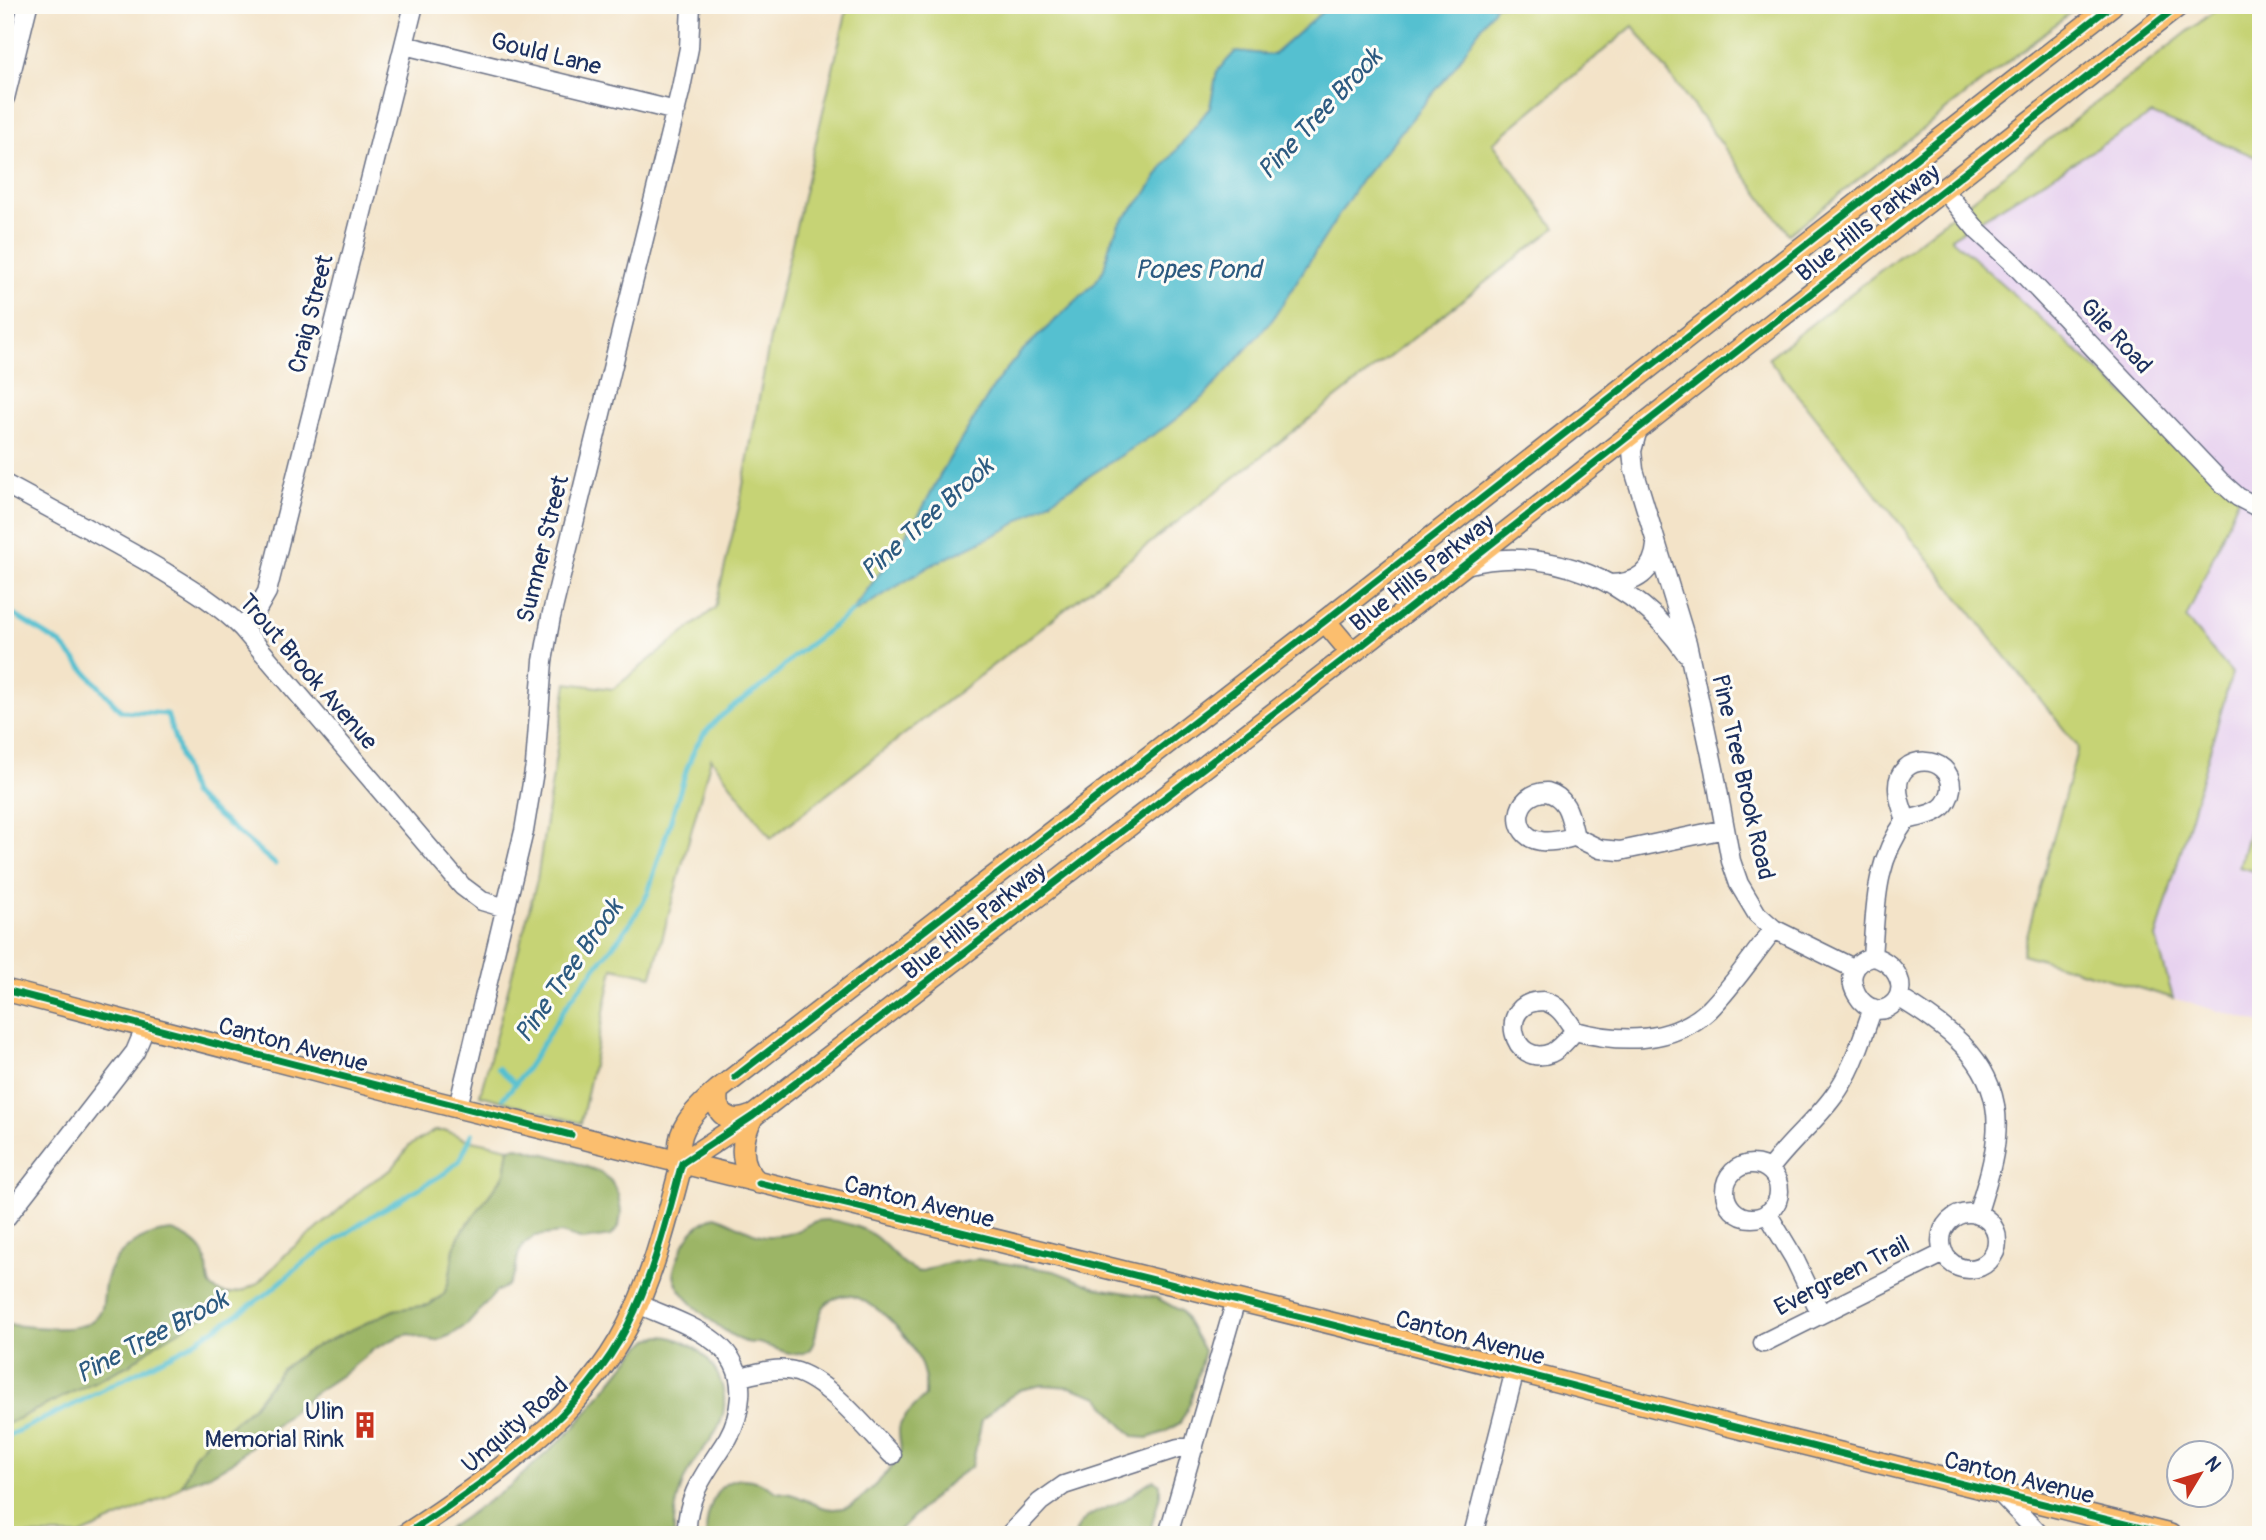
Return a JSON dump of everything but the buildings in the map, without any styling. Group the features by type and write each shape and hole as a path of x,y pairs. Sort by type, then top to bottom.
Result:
{"main road":[{"name":"Blue Hills Parkway","path":"2112,5 1325,621 718,1090 697,1110 682,1132 679,1148 682,1163 753,1116 1352,653 2179,5"},
{"path":"1325,621 1352,653"},
{"name":"Canton Avenue","path":"5,990 458,1107 2170,1535"},
{"path":"718,1090 719,1108 727,1117 739,1120 753,1116"},
{"path":"753,1116 744,1139 743,1154 748,1170 759,1182"},
{"name":"Unquity Road","path":"405,1535 497,1469 567,1409 608,1360 638,1304 657,1253 682,1163"}],"street":[{"path":"5,98 28,5"},
{"name":"Craig Street","path":"242,628 255,613 267,592 414,5"},
{"name":"Sumner Street","path":"458,1107 530,799 543,661 551,617 676,111 689,48 691,5"},
{"name":"Gould Lane","path":"404,45 676,111"},
{"name":"Gile Road","path":"1943,189 1978,231 2021,271 2220,481 2238,497 2261,509"},
{"name":"Pine Tree Brook Road","path":"1638,429 1632,451 1634,470 1691,661 1734,872 1744,895 1757,914 1774,929 1855,969"},
{"name":"Trout Brook Avenue","path":"5,484 128,551 216,604 242,628 454,877 482,901 506,908"},
{"path":"1609,584 1634,581 1646,573 1654,561 1656,545"},
{"name":"Pine Tree Brook Road","path":"1463,565 1495,559 1530,559 1571,567 1634,598 1676,638 1691,661"},
{"path":"1872,957 1880,874 1888,849 1906,820"},
{"path":"1575,837 1600,849 1620,851 1725,829"},
{"path":"1575,1031 1610,1039 1645,1038 1667,1033 1695,1021 1718,1000 1774,929"},
{"path":"1872,957 1887,962 1896,973 1900,987 1898,998 1887,1007 1873,1008 1863,1003 1857,994 1853,978 1855,969 1861,962 1872,957"},
{"path":"1898,998 1963,1044 1983,1071 1993,1092 1997,1115 1996,1139 1977,1215"},
{"path":"1769,1170 1821,1113 1846,1079 1873,1008"},
{"path":"5,1219 135,1052 146,1026"},
{"path":"1756,1165 1769,1170 1777,1181 1779,1194 1776,1204 1767,1213 1750,1217 1737,1213 1728,1202 1726,1190 1730,1177 1741,1167 1756,1165"},
{"path":"1767,1213 1794,1258 1821,1314"},
{"name":"Evergreen Trail","path":"1961,1214 1977,1215 1989,1223 1996,1236 1995,1250 1990,1259 1980,1267 1966,1269 1953,1264 1944,1253 1941,1236 1948,1222 1961,1214"},
{"name":"Evergreen Trail","path":"1763,1343 1944,1253"},
{"path":"1168,1535 1236,1300"},
{"path":"638,1304 712,1338 727,1351 739,1377 740,1399 736,1420 728,1438 696,1487 689,1506 687,1535"},
{"path":"739,1377 778,1370 796,1371 813,1378 892,1455"},
{"path":"1473,1535 1515,1370"},
{"path":"1009,1535 1040,1502 1065,1485 1178,1448 1194,1448"},
{"path":"2000,1493 2040,1535"}],"shaded area":[{"path":"2152,114 2261,159 2261,1023 2173,998 2156,939 2232,674 2186,619 2239,497 1951,238"}],"green space":[{"path":"848,5 2080,5 1789,234 1633,26 1493,143 1555,228 771,838 711,758 652,976 613,968 581,1123 480,1095 537,880 567,683 613,689 715,608 739,507 771,333"},
{"path":"2222,5 2261,5 2261,159 2152,114 1951,238 2239,497 2186,619 2232,673 2156,938 2173,998 2022,954 2078,747 1768,358"},
{"path":"2261,787 2261,873 2239,867"},
{"path":"434,1131 447,1131 463,1138 509,1148 505,1174 460,1234 444,1294 429,1305 394,1310 306,1351 282,1369 254,1405 206,1442 194,1456 182,1485 168,1496 80,1535 5,1535 5,1425 129,1365 156,1344 206,1315 222,1303 228,1294 257,1284 290,1250 368,1184 392,1169 409,1146"},
{"path":"518,1147 568,1160 600,1172 611,1181 618,1194 621,1212 619,1227 611,1236 583,1240 561,1233 535,1236 524,1244 518,1255 515,1273 508,1285 495,1293 468,1324 436,1341 410,1334 374,1349 313,1394 231,1463 182,1485 194,1456 206,1442 254,1405 282,1369 306,1351 394,1310 429,1305 444,1294 460,1234 505,1174 509,1148"},
{"path":"715,1216 764,1236 791,1233 822,1220 845,1223 874,1235 909,1267 919,1272 944,1264 977,1259 1054,1271 1097,1288 1157,1298 1181,1311 1204,1351 1190,1403 1180,1423 1148,1438 1134,1437 1099,1397 1070,1387 1042,1385 1020,1390 982,1420 972,1466 950,1482 894,1535 706,1535 709,1511 717,1492 727,1483 738,1479 758,1482 777,1492 791,1494 826,1508 841,1508 855,1503 896,1462 900,1453 900,1425 925,1396 925,1380 920,1363 906,1339 887,1317 852,1296 842,1296 827,1303 818,1320 811,1348 804,1353 794,1354 758,1343 745,1342 701,1312 682,1291 674,1270 689,1235 703,1222"},
{"path":"172,1231 193,1242 203,1252 209,1284 218,1292 228,1294 222,1303 156,1344 129,1365 5,1425 5,1325 72,1328 90,1322 99,1314 108,1273 121,1254 139,1240"},
{"path":"661,1336 690,1345 703,1355 713,1366 724,1395 724,1410 719,1426 691,1467 680,1491 674,1535 439,1535 510,1486 574,1428 635,1352 649,1339"},
{"path":"1154,1480 1160,1484 1160,1495 1149,1535 1075,1535 1078,1527 1089,1516 1131,1496"}],"water":[{"name":"Popes Pond","path":"1330,5 1496,5 1451,72 1361,180 1273,319 1204,397 1167,426 1005,530 932,565 847,617 920,513 997,381 1020,353 1094,284 1104,269 1109,247 1119,224 1145,195 1163,167 1210,107 1217,71 1236,51 1273,55"}],"waterway":[{"path":"5,609 61,644 121,711 167,714 192,794 275,864"},
{"name":"Pine Tree Brook","path":"503,1098 531,1063 571,999 631,922 648,893 687,768 704,734 731,708 768,682 794,656 852,612"},
{"path":"498,1068 516,1084"},
{"name":"Pine Tree Brook","path":"5,1437 186,1347 227,1321 268,1293 304,1262 372,1216 445,1173 460,1160 472,1134"}],"cycle path":[{"path":"735,1077 1325,621 2112,5"},
{"path":"405,1535 500,1469 530,1444 585,1389 609,1358 628,1325 645,1286 682,1163 753,1116 1352,653 2179,5"},
{"path":"5,990 571,1135"},
{"path":"759,1183 2170,1535"}],"place":[{"name":"Ulin Memorial Rink","path":"365,1425"}]}
